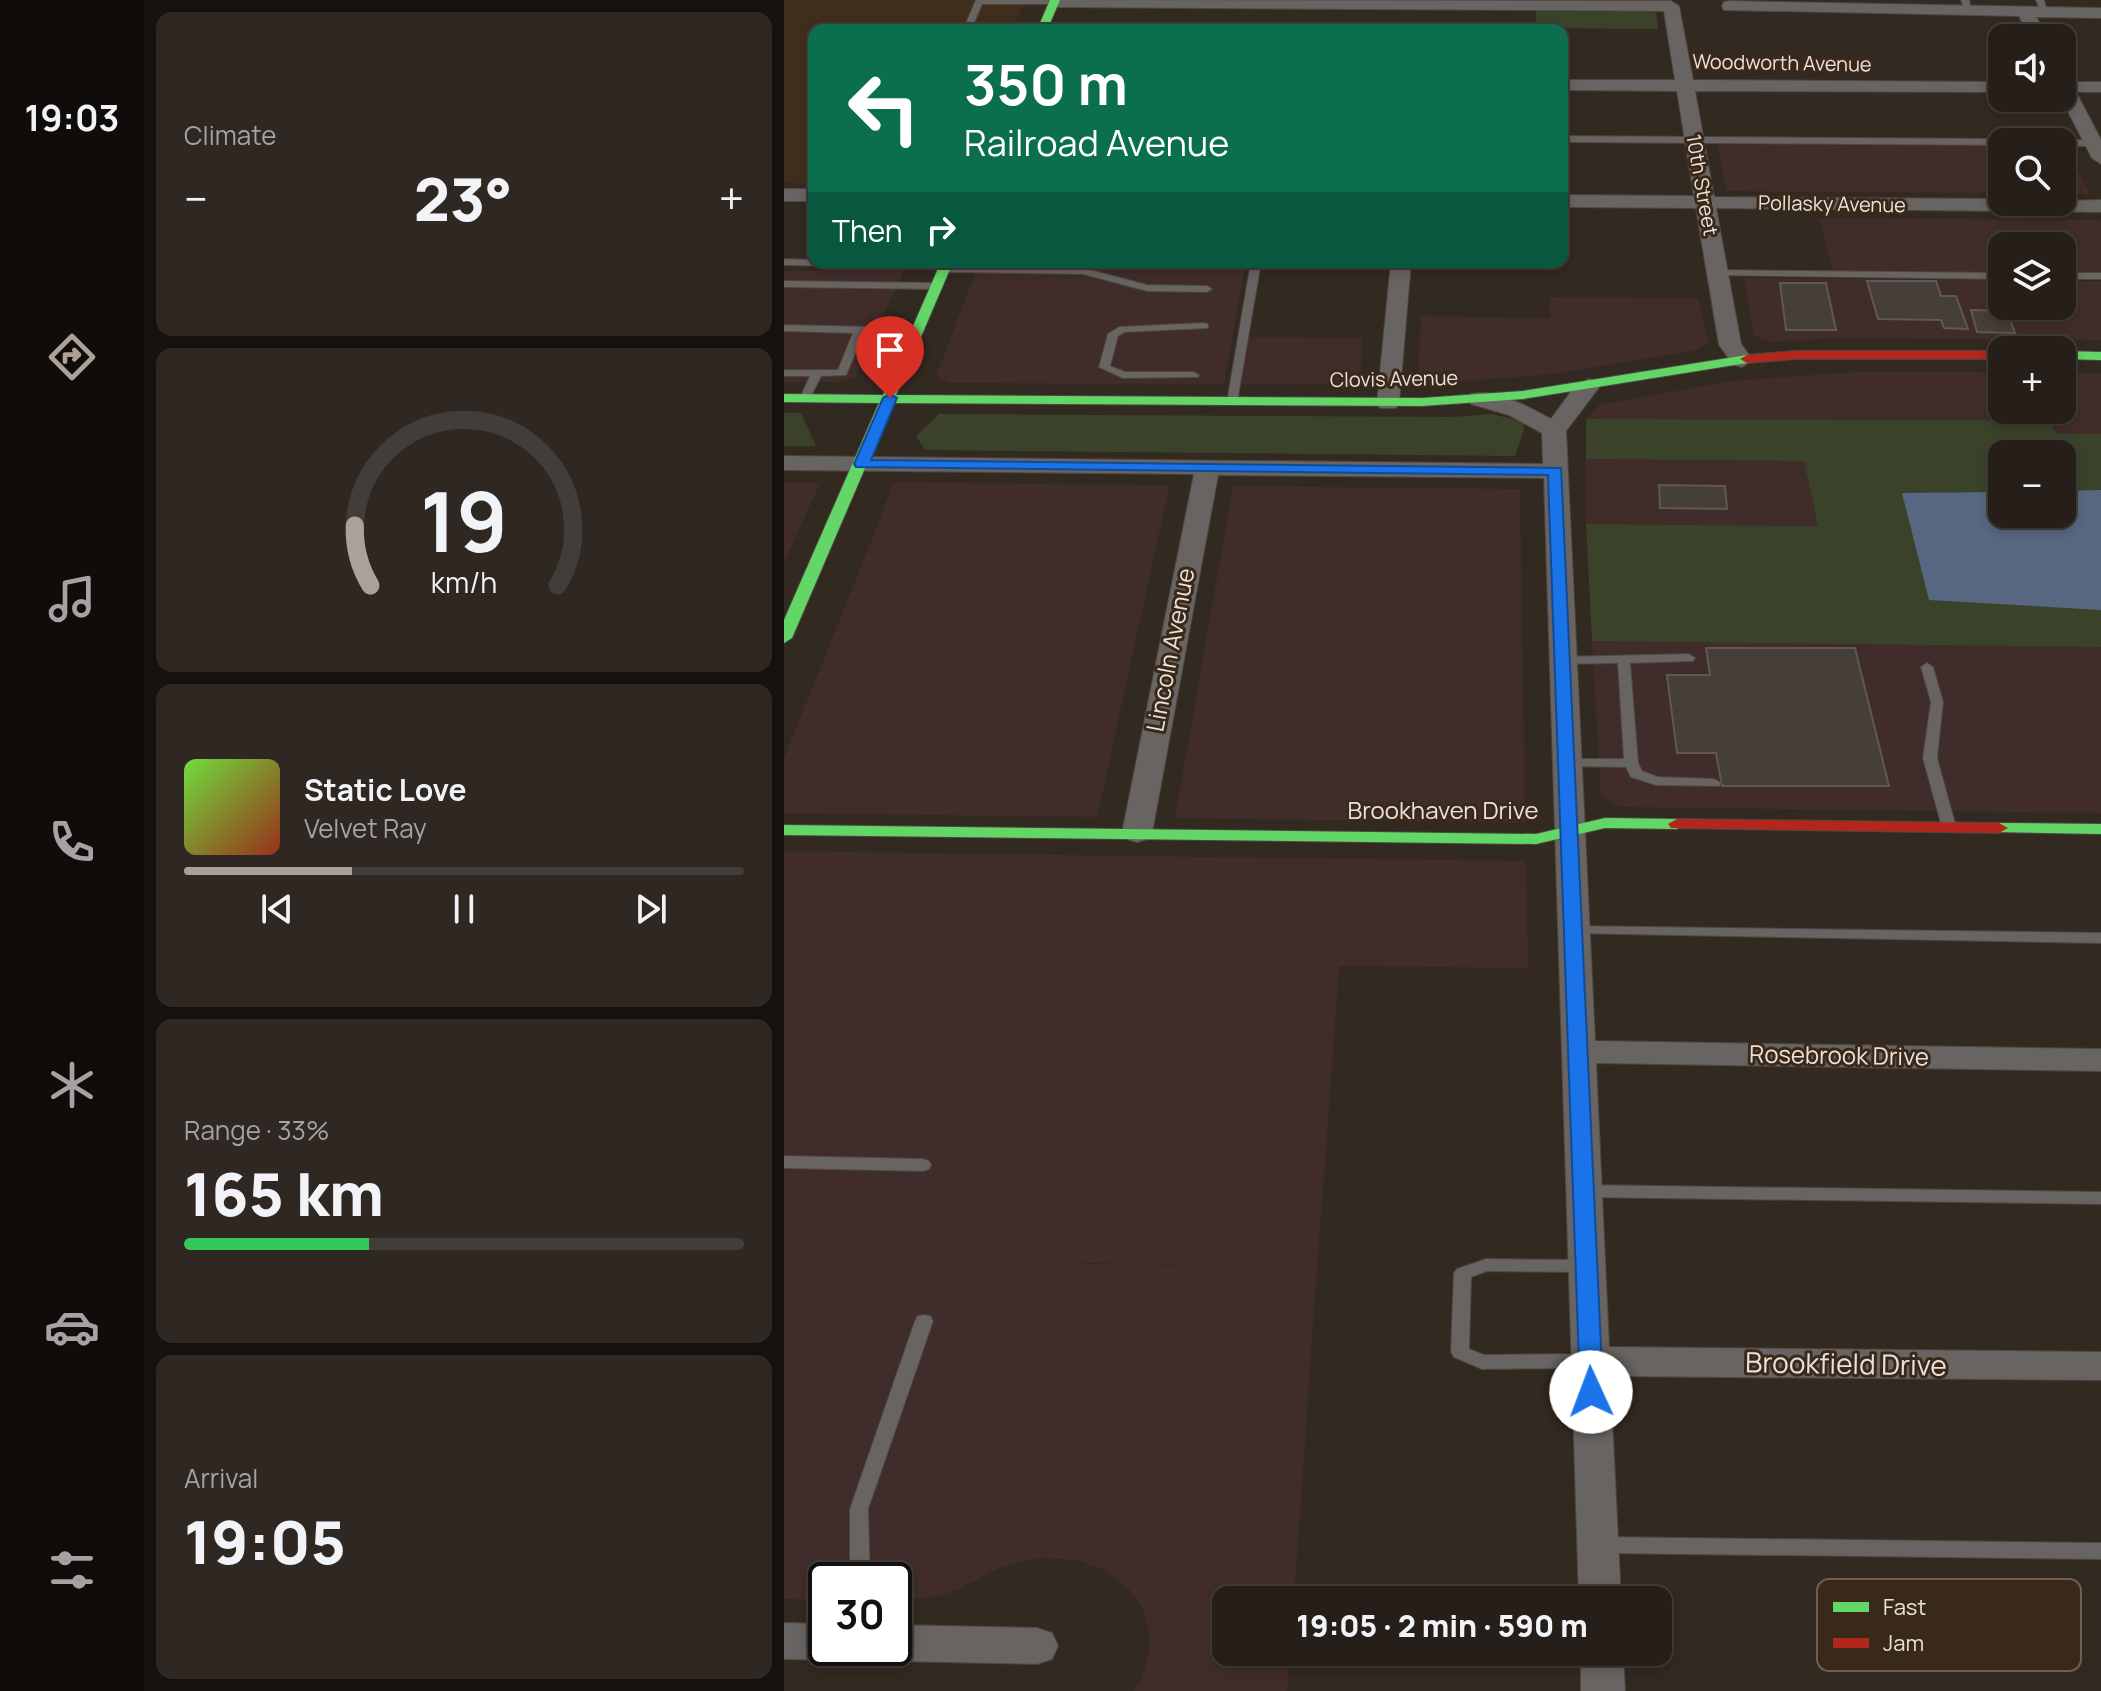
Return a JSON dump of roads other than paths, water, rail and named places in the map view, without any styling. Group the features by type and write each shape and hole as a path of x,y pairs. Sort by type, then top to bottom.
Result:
{"main road":[{"path":"1045,24 1055,1"},
{"path":"784,638 944,270"},
{"name":"Clovis Avenue","path":"784,398 1388,403 1479,399 1589,386 1742,360 1872,353 1988,355"},
{"path":"2076,355 2101,356"},
{"name":"Brookhaven Drive","path":"784,830 1536,839 1605,823 2101,829"}],"street":[{"name":"10th Street","path":"1055,1 1671,6 1730,345 1742,360"},
{"path":"1730,6 1753,3 1960,4 2025,12 2042,6 2101,13"},
{"path":"2025,12 2031,24"},
{"name":"Woodworth Avenue","path":"1568,85 1988,87"},
{"path":"2076,86 2101,87"},
{"path":"2076,109 2098,148"},
{"path":"784,195 808,195"},
{"name":"Pollasky Avenue","path":"1568,201 2101,206"},
{"path":"1388,403 1400,268"},
{"path":"1589,386 1573,400 1564,420 1554,430 1599,1586"},
{"path":"1479,399 1517,410 1554,430"},
{"path":"784,463 1556,471"},
{"name":"Lincoln Avenue","path":"1137,833 1207,468"},
{"name":"Rosebrook Drive","path":"1578,1052 2101,1060"},
{"name":"Brookfield Drive","path":"1590,1361 2101,1366"},
{"path":"784,1641 808,1642"},
{"path":"912,1643 1037,1646"},
{"path":"1602,1666 1603,1691"}],"lane":[{"path":"970,24 979,2 1055,1"},
{"path":"1568,139 1988,142"},
{"path":"2076,145 2098,148"},
{"path":"784,262 808,263"},
{"path":"904,268 1083,271 1147,288 1207,289"},
{"path":"1232,402 1255,268"},
{"path":"784,284 944,270"},
{"path":"1717,273 1988,276"},
{"path":"2076,276 2101,276"},
{"path":"1194,375 1123,375 1104,367 1113,334 1123,329 1135,326 1204,326"},
{"path":"784,328 919,331"},
{"path":"784,373 842,373 860,329"},
{"path":"805,398 817,373"},
{"path":"1562,660 1689,658"},
{"path":"1624,661 1631,763 1636,774 1647,780 1714,783"},
{"path":"1927,667 1937,702 1930,758 1949,827"},
{"path":"1566,763 1631,763"},
{"path":"1572,930 2101,938"},
{"path":"784,1162 923,1165"},
{"path":"1582,1191 2101,1198"},
{"path":"1585,1266 1486,1265 1463,1273 1460,1352 1482,1362 1590,1361"},
{"path":"860,1562 859,1509 924,1321"},
{"path":"1597,1545 2101,1551"}],"water":[{"path":"2101,490 2101,610 1929,600 1902,493 1988,492 1988,528 2076,528 2076,491"}]}
